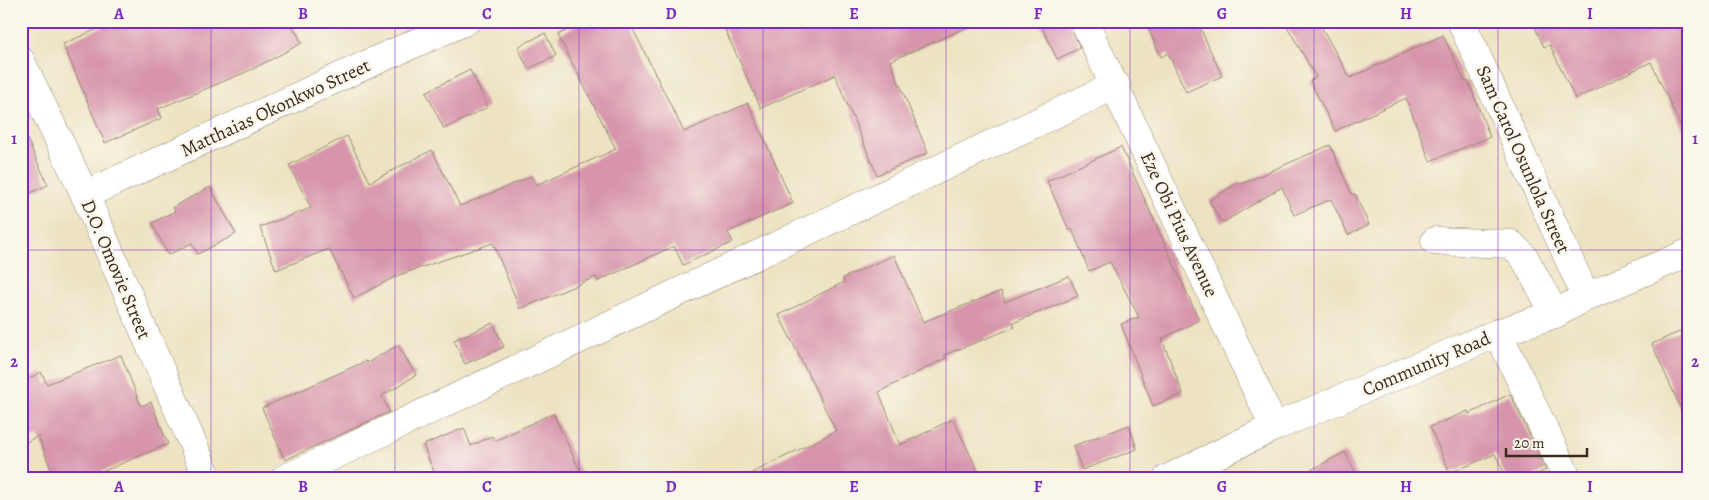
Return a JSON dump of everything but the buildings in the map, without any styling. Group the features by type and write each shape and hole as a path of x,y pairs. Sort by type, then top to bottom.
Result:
{"street":[{"name":"Matthaias Okonkwo Street","path":"85,195 361,67 466,21"},
{"name":"Eze Obi Pius Avenue","path":"1084,21 1274,427"},
{"name":"Sam Carol Osunlola Street","path":"1461,21 1586,297"},
{"name":"D.O. Omovie Street","path":"21,61 85,195 208,479"},
{"path":"284,479 1116,86"},
{"path":"1435,241 1511,244 1524,257 1555,314"},
{"name":"Community Road","path":"1166,479 1274,427 1498,333 1555,314 1586,297 1688,253"},
{"path":"1498,333 1568,479"}]}
